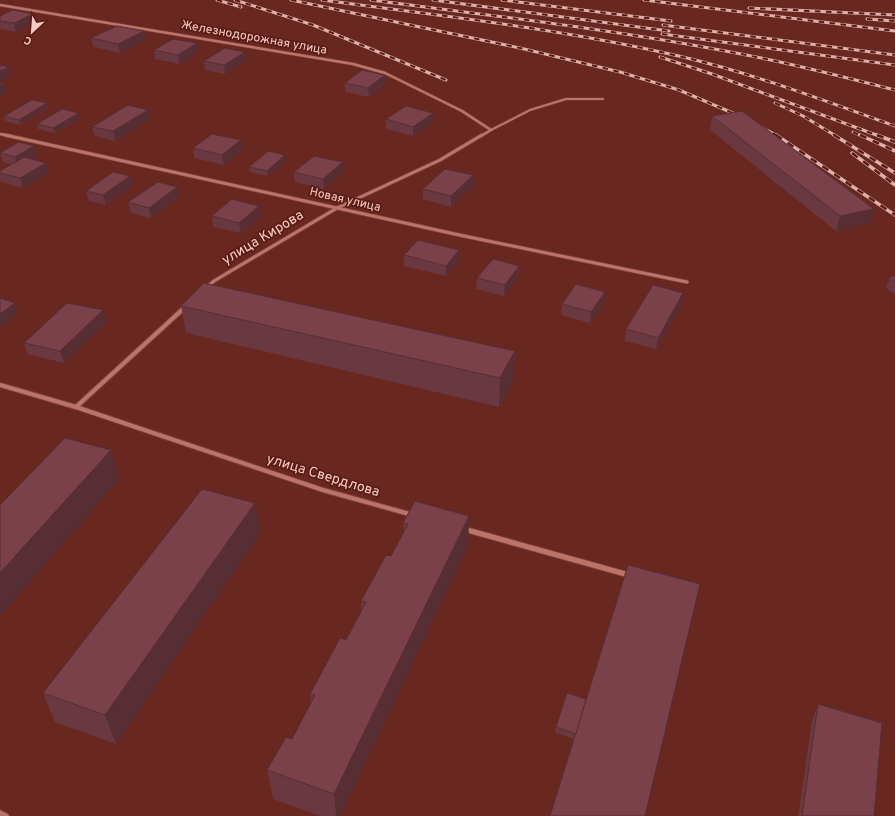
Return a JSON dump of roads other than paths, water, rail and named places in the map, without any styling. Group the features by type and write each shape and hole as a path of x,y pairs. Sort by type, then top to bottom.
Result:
{"street":[{"name":"Железнодорожная улица","path":"0,5 353,64 386,73 462,111 491,130"},
{"name":"улица Кирова","path":"202,291 214,281 337,208 440,160 491,130"},
{"name":"Новая улица","path":"0,134 337,208 687,282"},
{"path":"76,407 191,302"},
{"name":"улица Свердлова","path":"0,385 76,407 323,490 422,517"},
{"path":"460,528 635,576"},
{"path":"0,813 6,816"}],"lane":[{"path":"491,130 530,110 566,99 603,99"}],"railway":[{"path":"217,0 241,7"},
{"path":"235,0 313,25 446,80"},
{"path":"291,0 520,48 620,72 679,90 742,117"},
{"path":"322,0 548,31 638,47 737,71 895,126"},
{"path":"371,0 569,26 717,49 782,62 895,90"},
{"path":"433,0 669,31"},
{"path":"502,0 671,21"},
{"path":"644,0 895,31"},
{"path":"749,8 895,15"},
{"path":"867,19 895,21"},
{"path":"663,25 895,55"},
{"path":"662,34 895,65"},
{"path":"660,57 712,74 879,136"},
{"path":"775,103 803,116 836,136"},
{"path":"763,128 778,136"},
{"path":"853,132 862,136"},
{"path":"776,135 895,215"},
{"path":"834,135 895,173"},
{"path":"860,135 895,151"},
{"path":"877,135 895,142"},
{"path":"852,153 895,185"}]}
